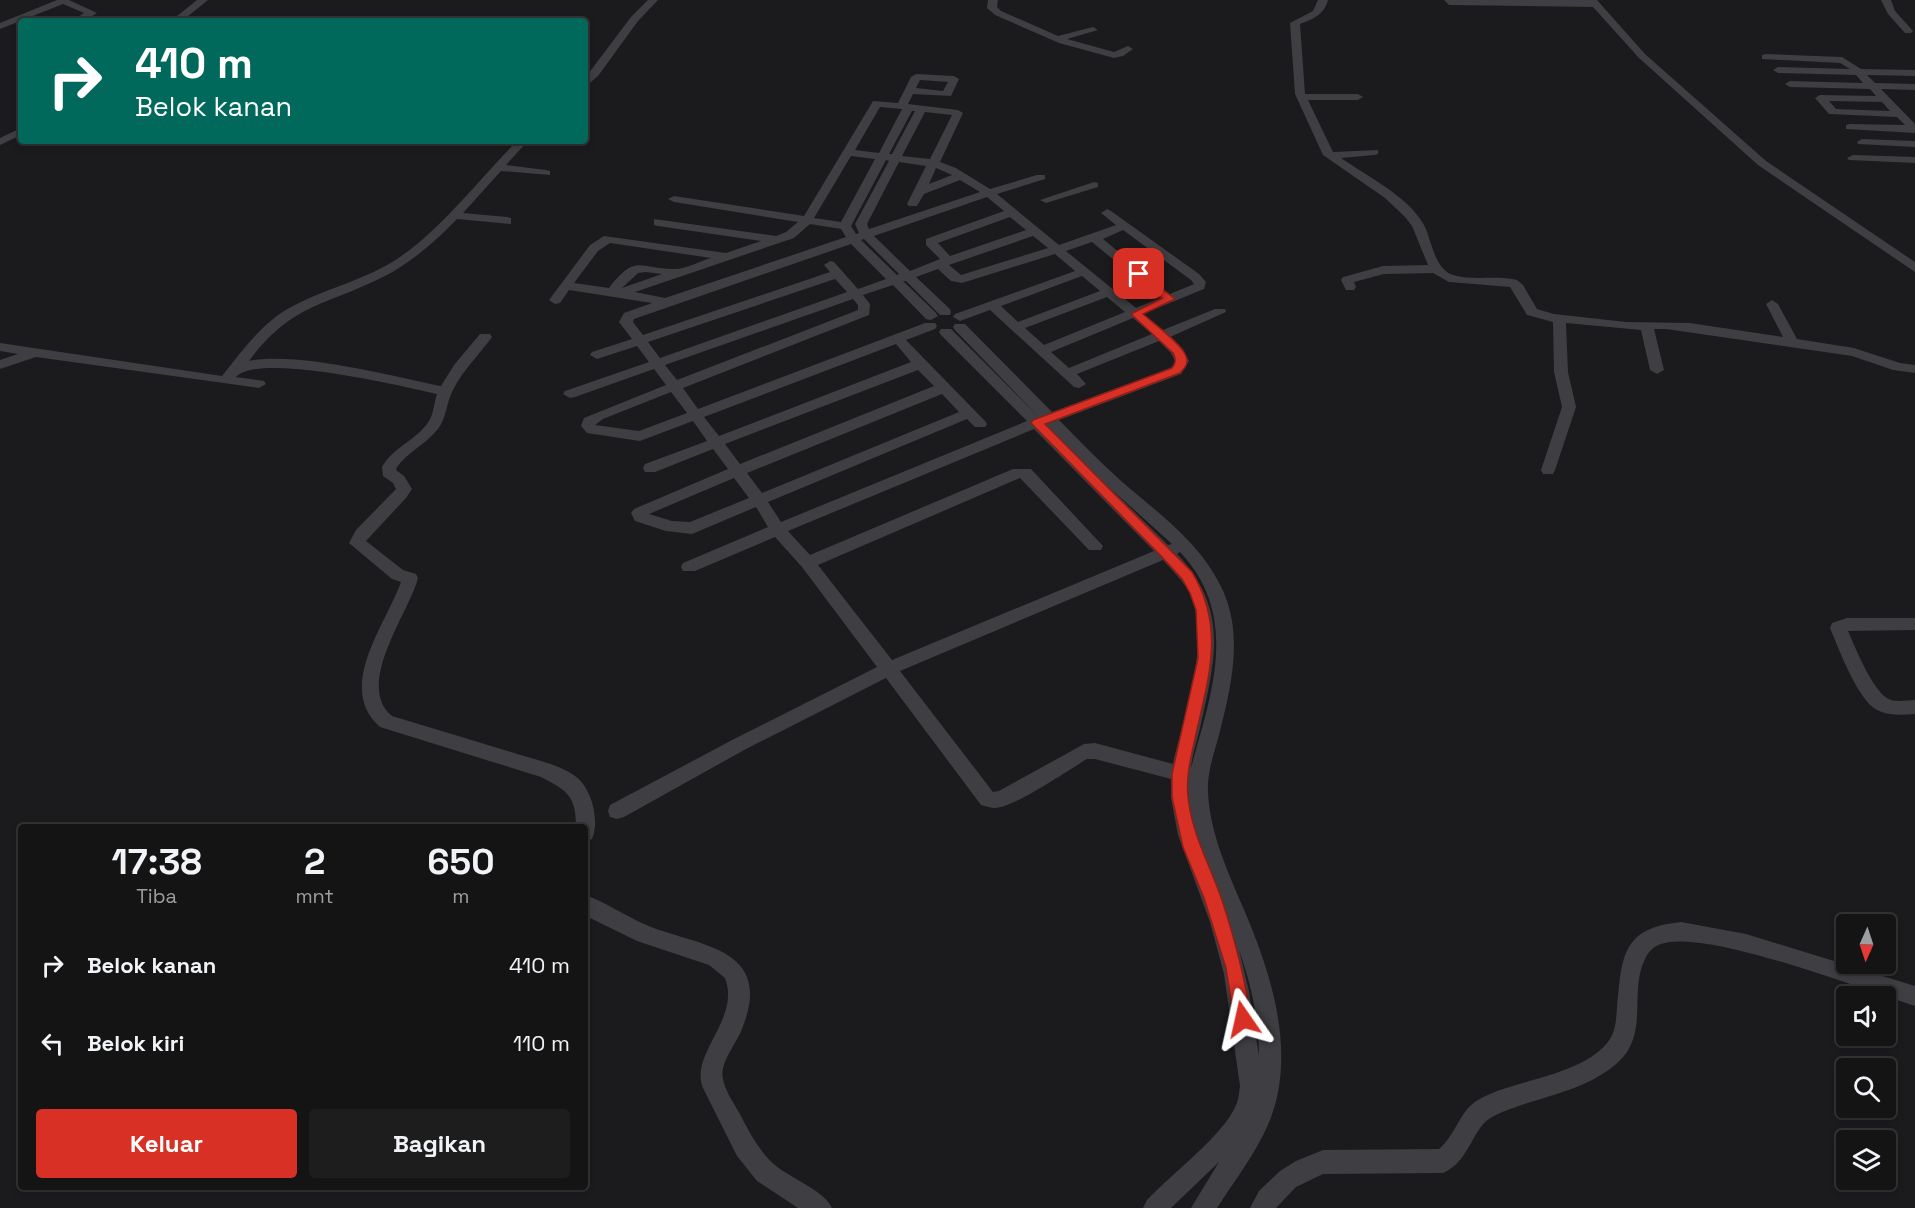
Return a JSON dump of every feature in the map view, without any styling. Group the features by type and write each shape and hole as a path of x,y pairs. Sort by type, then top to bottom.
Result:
{"street":[{"path":"19,18 62,0 93,13 83,18"},
{"path":"180,18 203,0"},
{"path":"588,81 608,58 639,11 653,0"},
{"path":"993,0 993,10 1057,39 1114,55 1128,49"},
{"path":"1323,0 1319,11 1308,20 1295,23 1298,41 1298,87 1301,97 1330,156 1389,196 1409,214 1418,225 1436,269 1449,278 1513,283 1517,285 1532,312 1559,318 1626,326 1690,327 1854,352 1898,367 1915,369"},
{"path":"1449,0 1449,2 1594,2 1646,60 1762,163 1915,268"},
{"path":"1886,0 1891,12 1908,31"},
{"path":"0,26 18,18"},
{"path":"1057,39 1094,30"},
{"path":"1766,57 1842,60 1858,72 1915,129"},
{"path":"1778,70 1915,73"},
{"path":"1790,84 1914,88"},
{"path":"859,237 861,224 895,158 911,107 909,90"},
{"path":"617,292 626,273 637,269 680,273 790,235 807,220 847,152 875,97 911,107 958,113 913,204"},
{"path":"1301,97 1358,97"},
{"path":"1885,99 1820,98 1833,112 1900,114"},
{"path":"845,226 911,107"},
{"path":"1850,127 1915,129"},
{"path":"0,142 18,133"},
{"path":"1862,142 1915,144"},
{"path":"231,374 264,333 298,308 353,286 396,265 436,232 520,144"},
{"path":"689,567 985,442 1176,371 1181,366 1181,356 1161,335 989,194 933,162 847,152"},
{"path":"1330,156 1374,152"},
{"path":"1853,159 1915,160"},
{"path":"498,167 546,174"},
{"path":"919,192 960,176"},
{"path":"1041,177 666,302 629,316 626,322 759,500 778,530 808,562 988,800 1005,797 1084,752 1104,752 1189,776"},
{"path":"1023,183 1059,210"},
{"path":"1046,200 1094,185"},
{"path":"642,244 677,196 845,226 945,312 1044,419 1174,549 1197,592 1203,610 1205,637 1202,676 1189,776 1180,797 1191,847 1212,898 1234,968 1251,1078 1250,1096 1245,1111 1226,1136 1155,1208"},
{"path":"1012,212 930,242 955,278 962,279 1094,238 1124,226"},
{"path":"1043,350 1200,286 1200,282 1107,213"},
{"path":"453,214 507,221"},
{"path":"658,222 779,240"},
{"path":"570,394 1035,231"},
{"path":"1094,238 1169,299"},
{"path":"555,300 600,242 615,239 728,257"},
{"path":"597,355 833,269 865,308 864,312 858,315 589,421 588,426 592,430 640,436 898,338 945,312"},
{"path":"1350,287 1347,280 1367,272 1436,269"},
{"path":"902,277 931,321 955,325 993,306 1083,272"},
{"path":"564,286 617,292 666,302"},
{"path":"1018,326 1108,292"},
{"path":"1772,304 1792,342"},
{"path":"993,306 1080,384"},
{"path":"1068,373 1220,312"},
{"path":"1548,470 1569,407 1561,372 1559,318"},
{"path":"1647,326 1657,370"},
{"path":"485,337 459,369 445,391 440,401 438,418 419,440 392,461 388,467 388,472 399,480 404,489 401,495 362,534 357,543 398,575 410,578 407,591 395,611 380,646 371,697 375,712 386,722 546,771 569,783 579,794 583,806 584,824"},
{"path":"898,338 920,364 944,387 975,418 759,500 692,528 674,527 640,517 641,511 658,502 944,387"},
{"path":"0,346 34,353 231,374 259,384"},
{"path":"0,365 34,353"},
{"path":"650,468 920,364"},
{"path":"231,374 247,365 300,366 445,391"},
{"path":"808,562 1018,473 1026,473 1095,546"},
{"path":"617,811 740,744 888,669 1174,549"},
{"path":"1915,624 1846,624 1838,628 1877,701 1891,707 1915,707"},
{"path":"1189,776 1207,846 1252,956 1269,1038 1270,1070 1266,1098 1258,1122 1203,1208"},
{"path":"588,906 660,939 704,953 729,967 736,977 737,1012 733,1027 719,1049 711,1068 711,1080 748,1152 759,1166 775,1180 820,1208"},
{"path":"1262,1208 1280,1183 1310,1166 1323,1162 1443,1161 1452,1155 1474,1117 1485,1108 1577,1075 1605,1059 1618,1048 1623,1035 1633,966 1638,950 1659,934 1682,931 1737,942 1915,996"},
{"path":"1243,1019 1266,1018"}],"route":[{"path":"1139,274 1169,299 1136,314 1177,351 1181,356 1181,366 1176,371 1050,416 1037,423 1187,576 1197,592 1203,610 1205,658 1180,774 1180,797 1191,847 1212,898 1234,968 1243,1019"}]}
